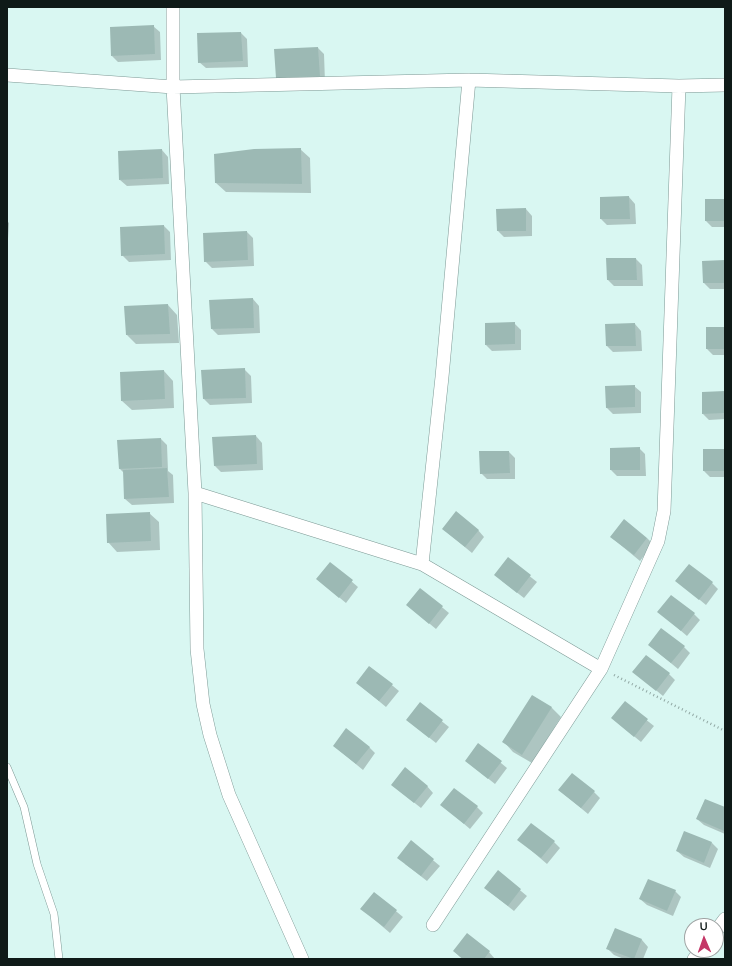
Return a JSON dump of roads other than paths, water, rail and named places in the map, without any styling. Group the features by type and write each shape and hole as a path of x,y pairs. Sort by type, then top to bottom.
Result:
{"street":[{"path":"173,7 173,87 195,493 197,649 203,704 210,735 229,795 302,959"},
{"path":"7,75 173,87 469,80 679,86 725,85"},
{"path":"422,564 442,377 469,80"},
{"path":"433,925 601,669 658,541 664,511 679,86"},
{"path":"195,493 422,564 601,669"}],"lane":[{"path":"7,767 24,806 37,864 54,914 59,959"}]}
